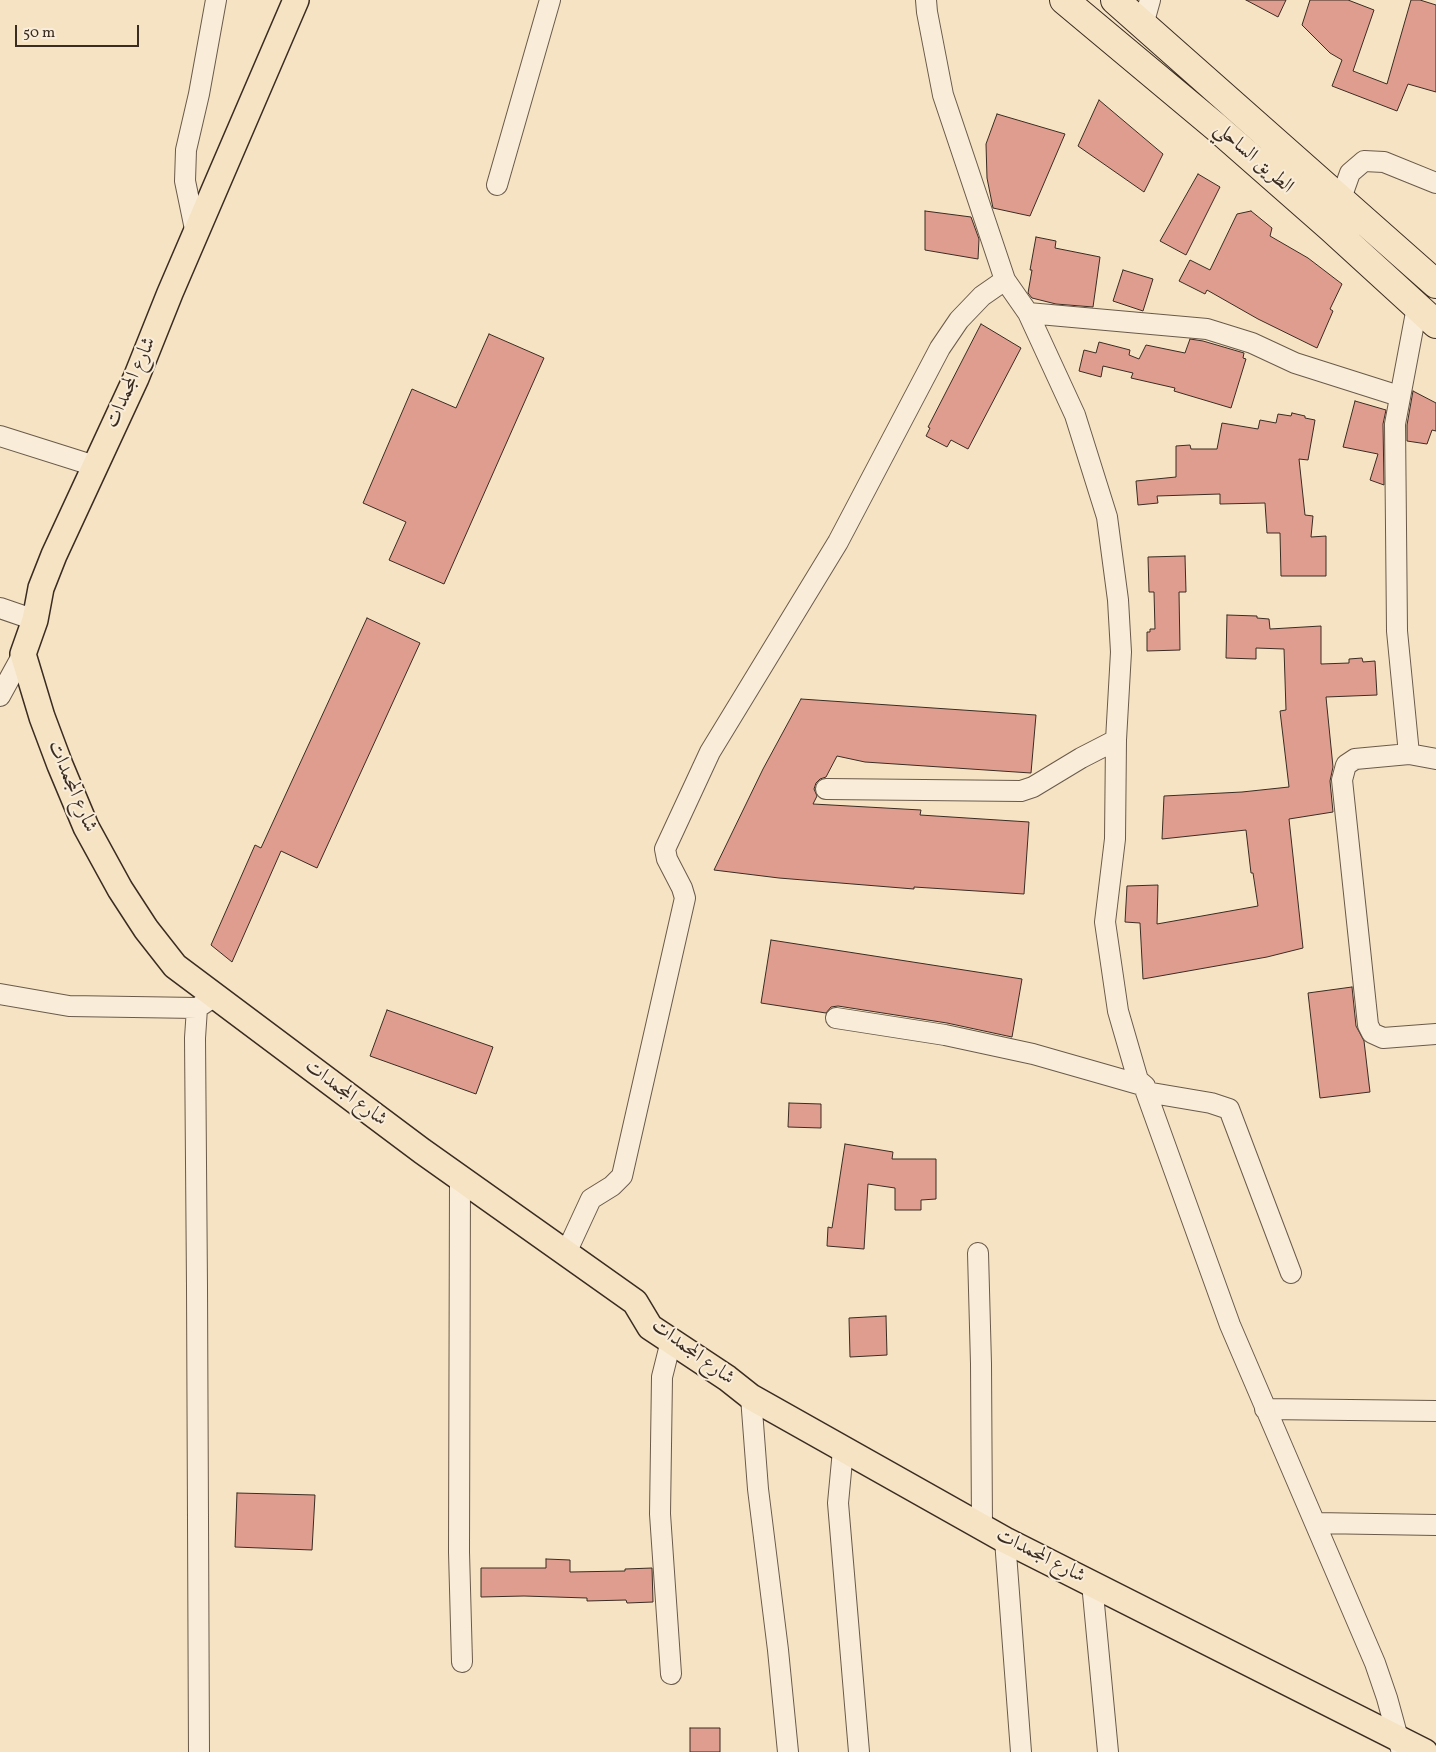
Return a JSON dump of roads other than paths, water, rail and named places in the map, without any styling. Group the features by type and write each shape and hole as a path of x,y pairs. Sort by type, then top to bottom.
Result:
{"highway":[{"name":"الطريق الساحلي","path":"1064,0 1216,127 1332,228 1427,316"},
{"name":"الطريق الساحلي","path":"1114,0 1147,12 1340,201 1436,284"},
{"path":"1332,228 1340,201"}],"main road":[{"name":"شارع المجمدات","path":"296,0 136,378 51,564 41,588 35,620 23,654 42,717 60,765 86,827 120,890 146,929 206,1002 422,1151 635,1302 650,1327 727,1378 751,1397 1005,1540 1092,1583 1401,1745 1425,1752"}],"street":[{"path":"196,234 185,181 186,150 199,94 216,0"},
{"path":"497,185 550,0"},
{"path":"926,0 943,95 1005,280 1028,314 1075,415 1107,517 1118,600 1121,652 1116,740 1115,838 1105,922 1118,1011 1138,1080 1146,1089 1230,1325 1264,1409 1375,1663 1388,1698 1401,1745"},
{"path":"1340,201 1350,173 1364,162 1384,162 1436,183"},
{"path":"566,1253 591,1200 612,1186 622,1176 685,898 667,859 665,850 710,752 838,542 940,348 959,320 982,296 1005,280"},
{"path":"1028,314 1207,329 1252,343 1295,362 1399,396"},
{"path":"1409,754 1397,631 1395,424 1399,396 1427,316"},
{"path":"0,436 95,466"},
{"path":"0,608 35,620"},
{"path":"0,696 23,654"},
{"path":"826,789 1021,791 1033,787 1081,758 1116,740"},
{"path":"1436,759 1409,754 1355,759 1346,765 1342,780 1368,1025 1372,1032 1382,1038 1436,1034"},
{"path":"0,994 69,1006 206,1002 194,1056 199,1752"},
{"path":"836,1018 945,1035 1033,1054 1146,1089 1211,1103 1229,1109 1291,1273"},
{"path":"460,1178 459,1552 462,1662"},
{"path":"978,1253 982,1364 982,1527"},
{"path":"671,1341 662,1377 660,1514 671,1674"},
{"path":"751,1397 758,1489 778,1650 788,1752"},
{"path":"1264,1409 1436,1411"},
{"path":"843,1450 838,1503 859,1752"},
{"path":"1315,1523 1436,1525"},
{"path":"1005,1540 1021,1752"},
{"path":"1092,1583 1108,1752"}]}
